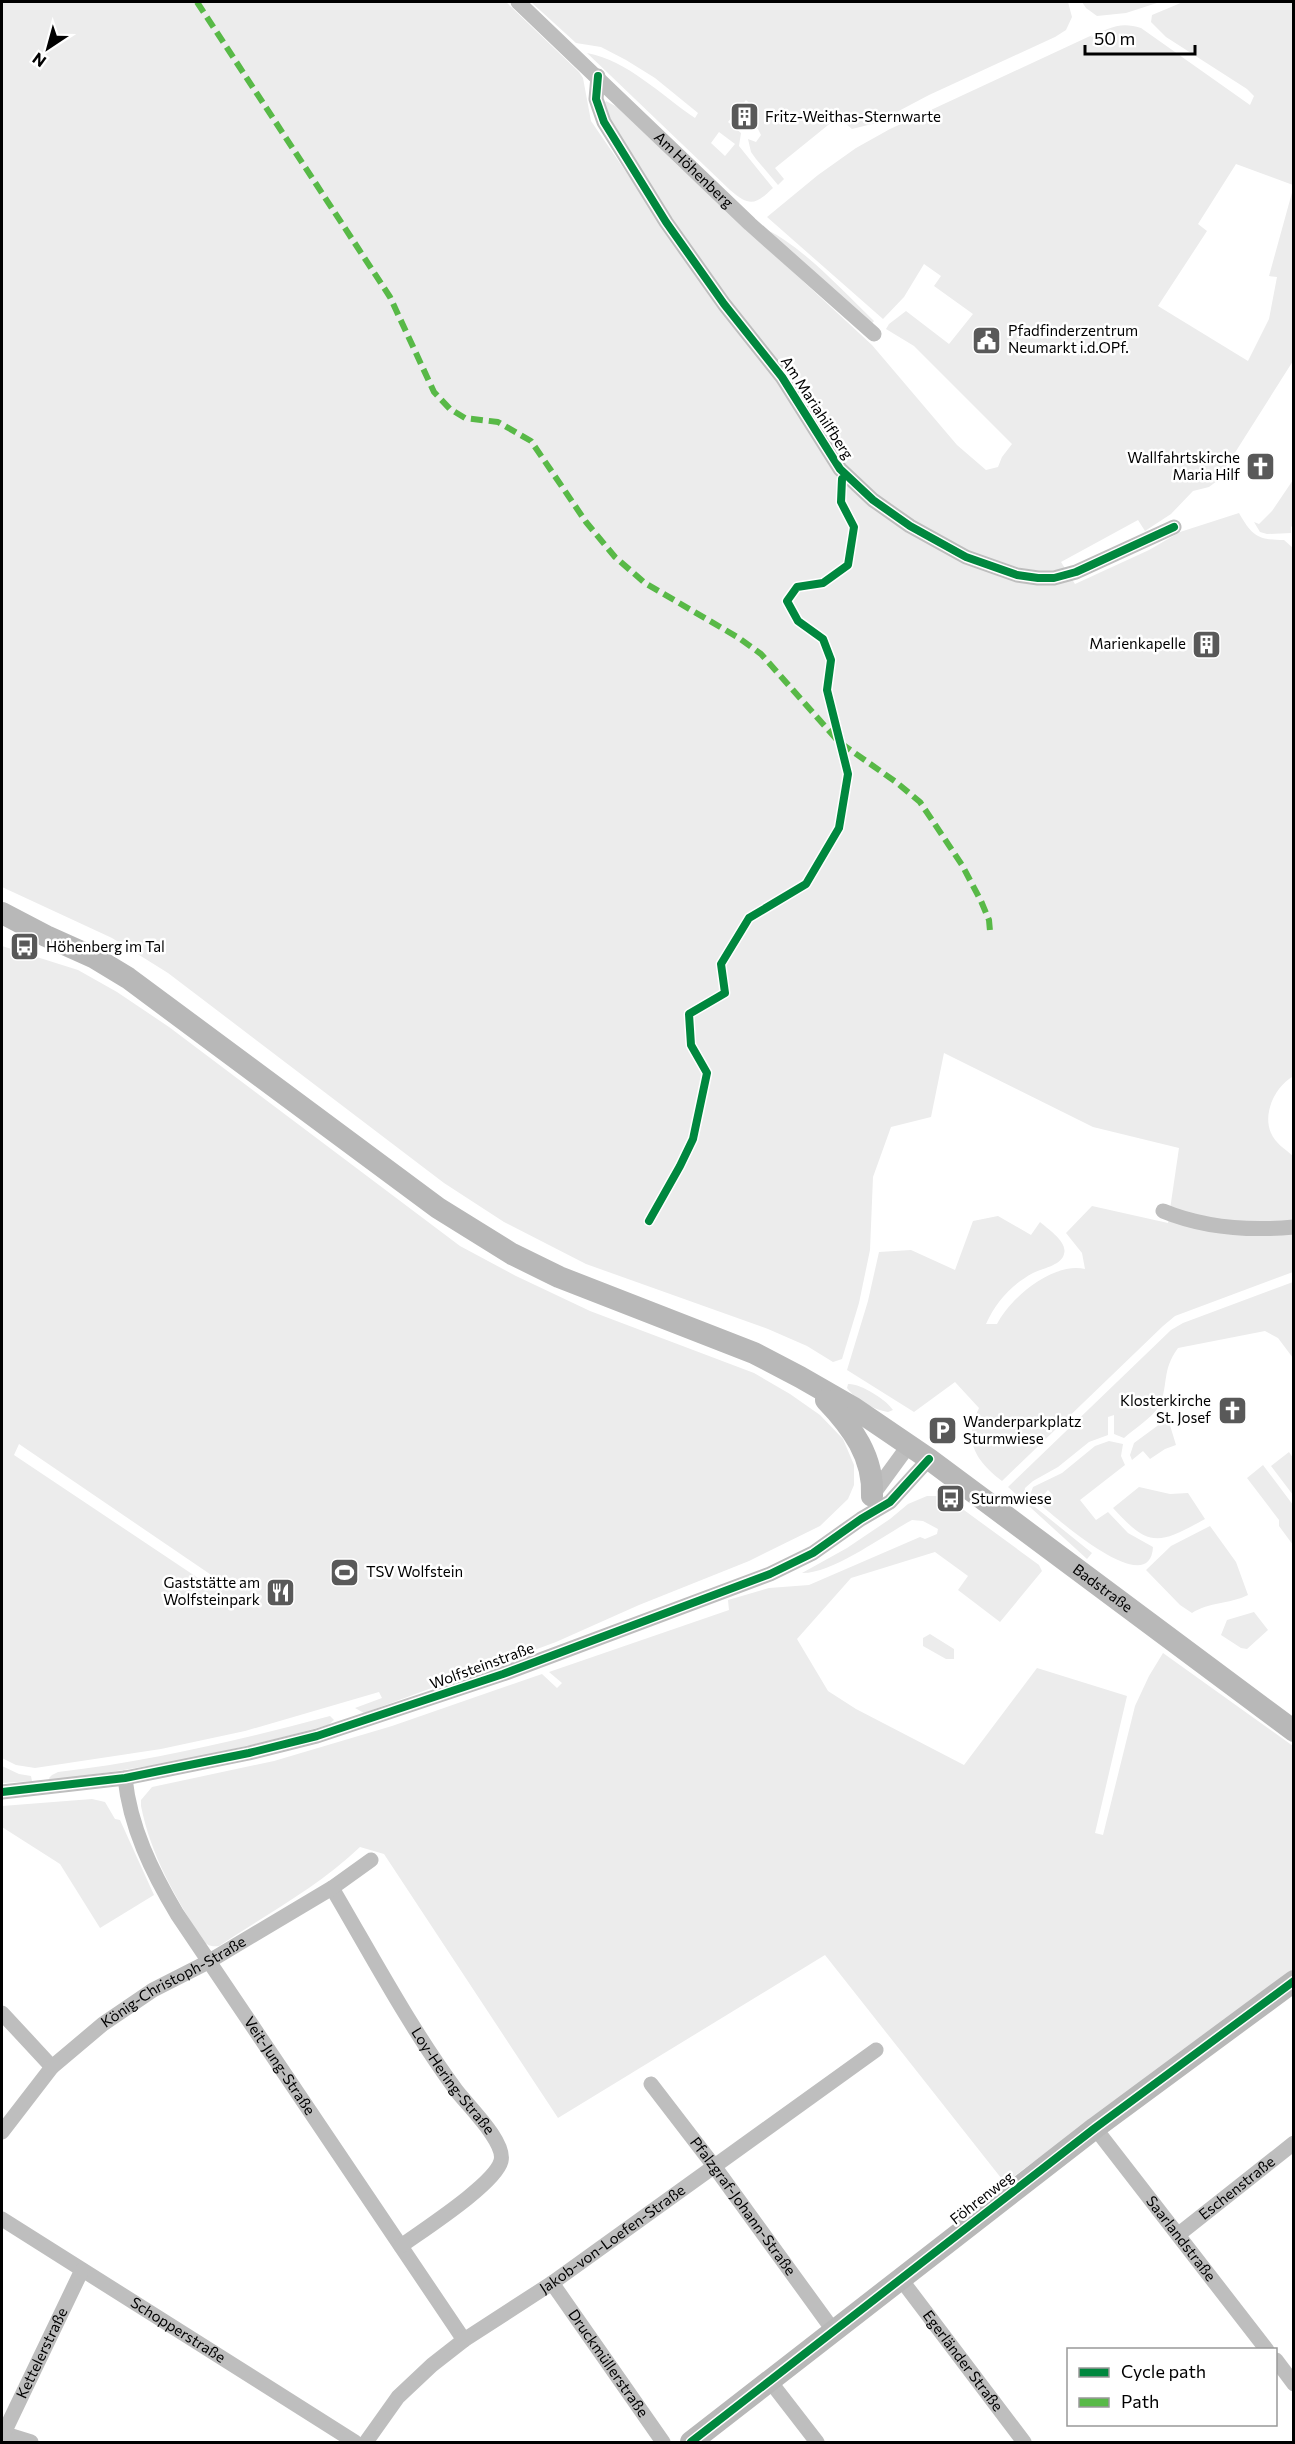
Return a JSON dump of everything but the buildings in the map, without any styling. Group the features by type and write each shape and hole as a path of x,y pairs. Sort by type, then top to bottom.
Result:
{"main road":[{"path":"2,913 95,958 128,978 429,1201 512,1254 559,1276 754,1353 800,1377 830,1404 853,1432 870,1464 872,1496"},
{"path":"2,926 46,936"},
{"name":"Badstraße","path":"800,1377 929,1459 1293,1731"},
{"name":"Föhrenweg","path":"691,2442 1095,2128 1293,1981"}],"street":[{"name":"Am Höhenberg","path":"518,2 598,76 750,224 874,334"},
{"name":"Am Mariahilfberg","path":"598,76 596,99 604,122 666,222 724,304 782,377 840,469 873,501 910,526 966,557 1017,575 1038,578 1054,578 1076,572 1174,527"},
{"path":"1163,1211 1188,1221 1229,1227 1293,1227"},
{"name":"Wolfsteinstraße","path":"861,1518 872,1496 909,1445"},
{"name":"Wolfsteinstraße","path":"2,1792 125,1778 317,1737 503,1674 788,1566 820,1549 861,1518 881,1508 897,1496 929,1459"},
{"name":"Veit-Jung-Straße","path":"125,1778 129,1806 141,1842 162,1889 208,1962 464,2340"},
{"name":"König-Christoph-Straße","path":"2,2132 52,2067 103,2024 129,2005 208,1962 332,1888 371,1860"},
{"name":"Loy-Hering-Straße","path":"332,1888 408,2018 456,2090 497,2141 502,2152 500,2165 486,2182 401,2246"},
{"path":"2,2013 52,2067"},
{"name":"Jakob-von-Loefen-Straße","path":"366,2442 382,2418 414,2380 464,2340 552,2283 876,2050"},
{"name":"Pfalzgraf-Johann-Straße","path":"651,2084 714,2166 833,2330"},
{"name":"Saarlandstraße","path":"1095,2128 1266,2348"},
{"name":"Eschenstraße","path":"1179,2234 1293,2143"},
{"name":"Schopperstraße","path":"2,2219 355,2442"},
{"name":"Kettelerstraße","path":"2,2435 82,2270"},
{"name":"Egerländer Straße","path":"900,2278 1024,2442"},
{"name":"Druckmüllerstraße","path":"552,2283 663,2442"},
{"path":"1277,2362 1291,2374"},
{"path":"769,2380 817,2442"},
{"path":"2,2435 31,2442"}],"shaded area":[{"path":"2,2 506,2 579,72 583,78 591,121 635,185 604,104 606,101 619,108 674,162 872,345 957,445 986,470 998,467 1012,444 914,346 886,329 906,311 949,344 973,314 934,286 941,276 924,264 904,297 883,319 767,217 818,175 856,148 890,129 1114,27 1126,25 1141,28 1250,105 1254,96 1247,89 1166,37 1151,22 1152,15 1183,2 1293,2 1293,185 1236,164 1198,224 1207,231 1158,306 1248,361 1269,319 1277,277 1269,276 1293,189 1293,361 1217,481 1209,487 1193,491 1171,514 1145,531 1138,520 1061,562 1075,584 1149,550 1180,532 1239,513 1252,532 1262,538 1284,540 1293,548 1294,1076 1287,1080 1276,1093 1268,1117 1273,1137 1293,1156 1293,1272 1175,1316 1002,1481 985,1465 974,1449 972,1430 979,1408 955,1382 914,1412 847,1370 868,1301 879,1252 911,1250 955,1270 973,1221 998,1216 1031,1235 1040,1222 1060,1240 1064,1254 1055,1264 1033,1273 1005,1295 994,1308 986,1324 997,1324 1012,1303 1034,1284 1060,1271 1073,1268 1085,1269 1082,1253 1066,1233 1092,1206 1168,1223 1179,1148 1093,1127 944,1053 931,1117 891,1127 873,1177 870,1250 859,1303 842,1359 833,1362 807,1346 768,1329 586,1264 504,1222 444,1183 168,973 112,938 2,887"},
{"path":"531,2 1068,2 1072,17 1066,30 1055,37 929,95 876,123 852,129 838,117 775,168 784,179 778,185 751,152 748,139 756,142 761,135 758,129 749,124 759,112 746,100 728,122 741,133 739,146 773,188 762,198 752,202 730,190 587,53 602,57 630,71 695,118 698,113 655,78 626,60 601,47 576,43","holes":["719,132 735,144 725,156 711,143"]},
{"path":"1082,2 1160,2 1126,13 1097,16"},
{"path":"767,230 794,247 823,271 874,321 871,325"},
{"path":"1293,480 1291,533 1260,532 1254,522 1259,524 1272,511"},
{"path":"2,946 78,970 117,992 169,1027 460,1246 590,1311 754,1373 790,1394 820,1415 843,1439 854,1465 854,1485 848,1499 820,1526 749,1561 639,1605 556,1642 364,1713 355,1708 382,1698 379,1692 245,1731 161,1749 35,1768 16,1765 2,1758","holes":["19,1444 223,1583 219,1592 14,1455"]},
{"path":"1293,1282 1293,1358 1278,1338 1265,1331 1178,1348 1169,1364 1162,1399 1148,1419 1124,1438 1114,1434 1114,1415 1108,1417 1108,1435 1089,1442 1058,1467 1025,1488 1024,1495 1030,1503 1092,1553 1087,1559 1008,1487 1171,1330 1183,1323"},
{"path":"848,1384 859,1386 873,1393 893,1410 883,1411 865,1403 850,1392 847,1388"},
{"path":"1164,1421 1169,1422 1176,1445 1150,1459 1143,1451 1132,1460 1130,1455 1134,1443"},
{"path":"1109,1441 1123,1444 1121,1456 1125,1465 1080,1500 1096,1520 1108,1512 1128,1533 1153,1547 1148,1561 1136,1565 1120,1561 1101,1551 1049,1512 1041,1505 1053,1495 1048,1490 1037,1502 1030,1495 1033,1487 1062,1473 1095,1446"},
{"path":"1289,1452 1293,1458 1293,1495 1271,1466"},
{"path":"1263,1465 1293,1505 1293,1545 1279,1526 1279,1520 1247,1478"},
{"path":"1139,1487 1170,1494 1188,1493 1205,1519 1176,1534 1156,1538 1146,1536 1137,1531 1113,1508"},
{"path":"927,1496 939,1496 953,1502 1039,1565 1042,1571 1000,1622 958,1590 968,1576 935,1552 851,1578 797,1639 828,1691 856,1709 964,1765 1037,1668 1127,1696 1095,1833 1103,1835 1135,1706 1163,1653 1293,1746 1293,1970 1005,2183 825,1955 558,2118 384,1854 360,1847 310,1887 219,1946 208,1945 201,1938 165,1875 151,1842 141,1806 141,1800 152,1787 274,1761 392,1726 542,1674 557,1688 562,1683 549,1672 729,1610 728,1600 769,1588 809,1585 920,1537 925,1539 937,1534 938,1529 923,1521 912,1520 843,1561 814,1572 802,1573 847,1548 908,1504"},
{"path":"1210,1526 1236,1562 1248,1595 1192,1613 1180,1605 1146,1570 1171,1546"},
{"path":"1254,1612 1268,1630 1247,1649 1241,1648 1221,1635 1227,1620"},
{"path":"930,1634 954,1649 954,1659 946,1659 923,1646 923,1638"},
{"path":"330,1716 334,1720 328,1725 224,1751 120,1770 50,1780 49,1778 58,1772 195,1749"},
{"path":"2,1766 19,1774 31,1776 32,1781 2,1783"},
{"path":"92,1799 105,1802 115,1819 120,1820 154,1895 100,1928 60,1864 2,1827 2,1806"}],"marked path":[{"path":"197,2 390,297 434,392 450,409 465,418 498,422 531,441 586,522 615,557 645,583 739,638 761,654 839,742 920,802 962,865 981,901 989,920 990,931"}],"cycle path":[{"path":"598,76 596,99 604,122 666,222 724,304 782,377 840,469 873,500 910,526 966,557 1017,575 1038,578 1054,578 1076,572 1174,527"},
{"path":"649,1221 693,1139 707,1073 691,1045 689,1014 725,993 721,964 749,918 806,884 839,828 848,774 827,690 831,660 823,639 798,621 787,601 797,587 823,583 848,565 854,527 841,502 842,479"},
{"path":"2,1792 125,1778 249,1753 317,1736 503,1674 770,1574 813,1553 861,1519 890,1502 929,1459"},
{"path":"691,2442 1095,2128 1294,1981"}],"place":[{"name":"Fritz-Weithas-Sternwarte","path":"744,117"},
{"name":"Pfadfinderzentrum Neumarkt i.d.OPf.","path":"987,340"},
{"name":"Wallfahrtskirche Maria Hilf","path":"1261,467"},
{"name":"Marienkapelle","path":"1207,644"},
{"name":"Höhenberg im Tal","path":"25,947"},
{"name":"Klosterkirche St. Josef","path":"1232,1410"},
{"name":"Wanderparkplatz Sturmwiese","path":"942,1431"},
{"name":"Sturmwiese","path":"950,1499"},
{"name":"TSV Wolfstein","path":"345,1572"},
{"name":"Gaststätte am Wolfsteinpark","path":"281,1592"}]}
